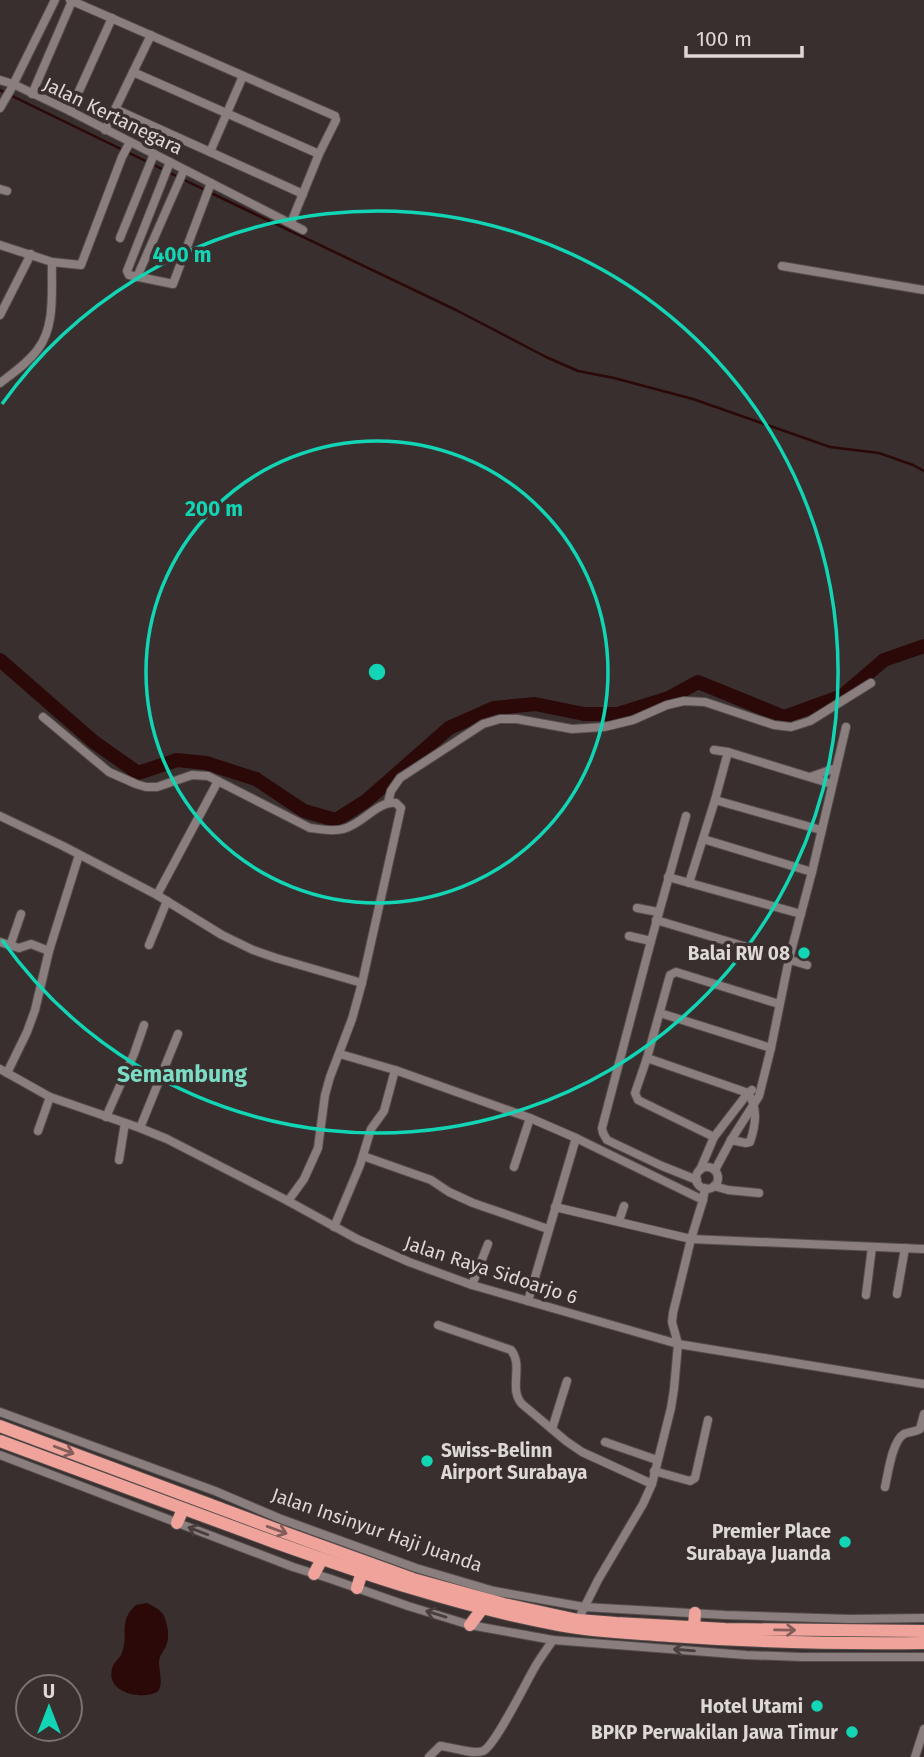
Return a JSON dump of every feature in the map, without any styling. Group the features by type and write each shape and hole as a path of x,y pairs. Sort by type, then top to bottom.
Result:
{"highway":[{"name":"Jalan Insinyur Haji Juanda","path":"0,1426 286,1534 504,1604 581,1614 616,1627 714,1639 834,1650 905,1650 924,1643"},
{"name":"Jalan Insinyur Haji Juanda","path":"0,1441 81,1479 183,1509 322,1559 482,1609 561,1626 924,1631"},
{"path":"177,1523 183,1509"},
{"path":"314,1574 322,1559"},
{"path":"357,1588 362,1572"},
{"path":"470,1625 482,1609"},
{"path":"694,1627 695,1613"},
{"path":"714,1639 714,1653"}],"street":[{"path":"1,105 55,0"},
{"path":"32,94 71,0 335,116 336,120 291,223"},
{"path":"70,111 112,18"},
{"path":"105,130 151,36"},
{"path":"133,72 319,154"},
{"path":"210,152 243,76"},
{"name":"Jalan Kertanegara","path":"0,80 70,111 130,142 152,159 184,172 209,189 303,230"},
{"path":"115,109 303,194"},
{"path":"0,245 52,262 79,266 83,263 130,142"},
{"path":"120,238 152,159"},
{"path":"169,165 127,271 129,275 173,284 209,189"},
{"path":"138,277 184,172"},
{"path":"0,315 31,254"},
{"path":"0,383 26,362 44,340 51,315 52,262"},
{"path":"782,266 924,290"},
{"path":"288,1201 304,1179 318,1148 330,1077 340,1054 401,811 391,791 400,778 483,724 500,719 517,719 572,729 604,727 633,720 667,705 684,701 705,702 774,725 791,727 826,712 871,683"},
{"path":"43,718 109,772 136,784 157,786 192,775 208,776 310,828 343,830 395,803"},
{"path":"715,1170 759,1097 789,959 846,727"},
{"path":"714,750 832,784"},
{"path":"689,883 728,752"},
{"path":"810,777 836,768"},
{"path":"157,895 218,781"},
{"path":"715,800 821,830"},
{"path":"0,816 157,895 222,935 253,950 357,982"},
{"path":"685,816 602,1128 607,1140 697,1180"},
{"path":"703,839 812,872"},
{"path":"4,1071 27,1032 35,1010 49,951 79,855"},
{"path":"668,877 801,914"},
{"path":"149,945 167,901"},
{"path":"637,908 807,965"},
{"path":"10,946 21,914"},
{"path":"629,936 650,941"},
{"path":"0,942 19,948 31,944 49,951"},
{"path":"715,1137 638,1100 635,1093 670,975 676,972 779,1004"},
{"path":"660,1013 771,1048"},
{"path":"106,1117 144,1025"},
{"path":"139,1128 178,1034"},
{"path":"340,1054 396,1070 530,1118 703,1200"},
{"path":"647,1058 748,1093 754,1102 756,1117 750,1142 731,1140"},
{"path":"334,1227 371,1129 384,1111 396,1070"},
{"name":"Jalan Raya Sidoarjo 6","path":"4,1071 50,1097 167,1139 334,1227 410,1262 472,1285 678,1344 924,1384"},
{"path":"759,1193 701,1187 696,1177 715,1137 748,1093 761,1086"},
{"path":"38,1131 50,1097"},
{"path":"514,1167 530,1118"},
{"path":"119,1160 125,1123"},
{"path":"528,1301 576,1138"},
{"path":"363,1156 431,1180 473,1203 548,1229"},
{"path":"581,1614 652,1484 671,1408 677,1365 678,1344 672,1322 703,1200 709,1187 718,1178 715,1170 708,1167 700,1170"},
{"path":"620,1222 624,1206"},
{"path":"555,1207 691,1239 924,1249"},
{"path":"472,1285 488,1244"},
{"path":"866,1295 872,1247"},
{"path":"897,1294 905,1248"},
{"path":"438,1325 513,1352 517,1362 517,1399 582,1452 652,1484"},
{"path":"552,1429 567,1381"},
{"name":"Jalan Insinyur Haji Juanda","path":"0,1412 215,1491 414,1574"},
{"path":"885,1487 896,1444 905,1434 920,1429 924,1414"},
{"path":"654,1471 693,1480 708,1420"},
{"path":"605,1442 657,1460"},
{"name":"Jalan Insinyur Haji Juanda","path":"0,1455 81,1479 177,1523 314,1574 470,1625 553,1640 714,1653 802,1657 834,1650"},
{"name":"Jalan Insinyur Haji Juanda","path":"581,1614 695,1613 850,1619 924,1618"},
{"path":"433,1753 442,1746 482,1752 487,1748 553,1640"},
{"name":"Jalan Insinyur Haji Juanda","path":"905,1650 924,1657"},
{"path":"915,1757 924,1729"}],"shaded area":[{"path":"147,1603 163,1614 167,1627 168,1640 159,1660 160,1687 155,1693 148,1695 130,1694 115,1686 112,1669 121,1655 125,1623 130,1611 136,1605"}],"waterway":[{"path":"0,90 164,170"},
{"path":"170,173 205,190"},
{"path":"211,193 578,371 693,399 830,447 879,453 924,471"},
{"path":"0,660 94,742 138,773 177,760 206,763 256,779 304,811 336,820 366,801 449,728 494,708 535,704 584,714 618,714 669,698 698,682 784,717 842,696 884,660 924,646"}],"place":[{"name":"Balai RW 08","path":"804,953"},
{"name":"Swiss-Belinn Airport Surabaya","path":"427,1461"},
{"name":"Premier Place Surabaya Juanda","path":"845,1542"},
{"name":"Hotel Utami","path":"817,1706"},
{"name":"BPKP Perwakilan Jawa Timur","path":"852,1732"}],"district":[{"name":"Semambung","path":"182,1074"}]}
